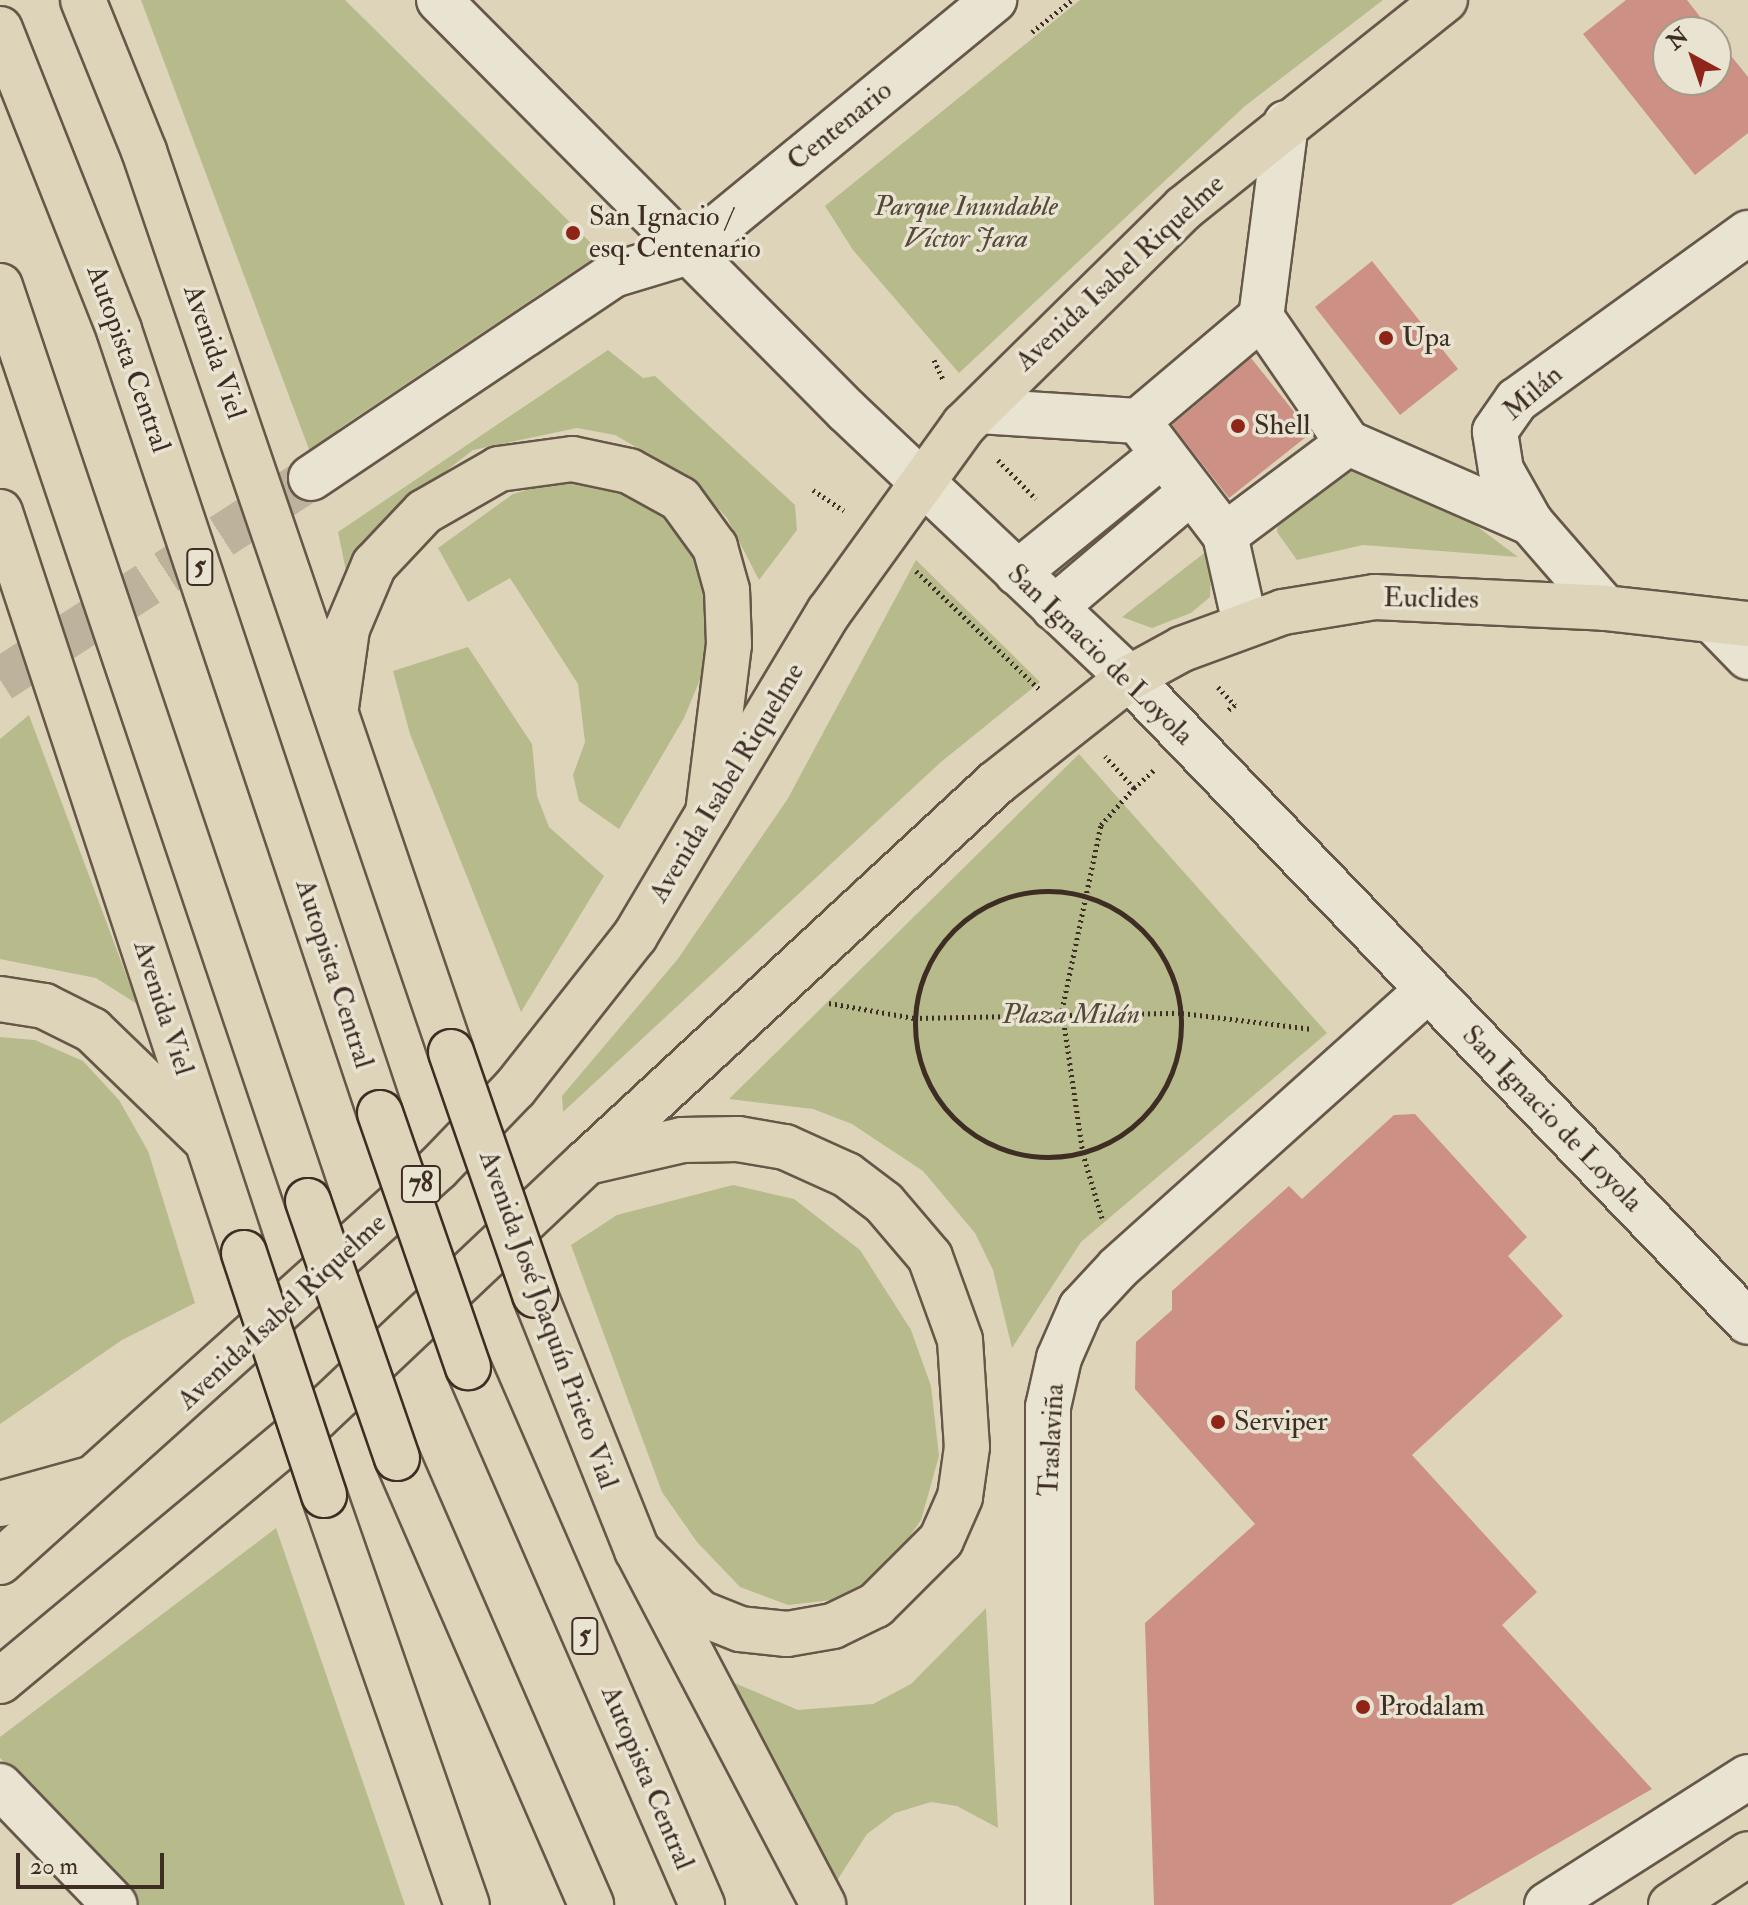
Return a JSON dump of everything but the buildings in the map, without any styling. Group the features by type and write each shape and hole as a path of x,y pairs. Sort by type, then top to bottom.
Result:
{"main road":[{"name":"Avenida Viel","path":"83,0 144,151 336,707"},
{"name":"Avenida Isabel Riquelme","path":"0,1562 272,1324 515,1088 635,936 880,536 919,480 979,411 1123,263 1286,123 1445,0"},
{"name":"Autopista Central","path":"0,29 129,359 380,1113 468,1367 702,1905"},
{"path":"0,286 397,1458 591,1905"},
{"path":"336,707 354,603 408,526 499,469 554,459 612,465 663,487 692,511 723,569 727,694 708,813"},
{"name":"Avenida Viel","path":"0,512 205,1139"},
{"name":"Euclides","path":"1129,678 1245,624 1375,597 1605,608 1731,623"},
{"path":"0,1681 316,1418 770,986 1073,722 1129,678"},
{"name":"Avenida José Joaquín Prieto Vial","path":"336,707 535,1295 637,1550 823,1905"},
{"path":"0,999 44,1006 92,1030 205,1139 324,1495 467,1905"},
{"path":"587,1162 682,1140 738,1139 785,1147 847,1175 884,1203 930,1257 966,1373 967,1447 954,1517 920,1567 857,1616 787,1634 721,1624 680,1600 637,1550"},
{"path":"0,1504 103,1474"},
{"path":"1671,1905 1748,1854"}],"street":[{"name":"San Ignacio de Loyola","path":"439,0 686,253 919,480 1129,678 1748,1322"},
{"name":"Centenario","path":"686,253 994,0"},
{"path":"1017,573 1150,438 1261,317 1286,123"},
{"name":"Milán","path":"1605,608 1531,523 1494,451 1502,413 1748,233"},
{"path":"311,478 613,275 686,253"},
{"path":"1261,317 1348,443 1531,523"},
{"path":"979,411 1150,438 1225,535 1245,624"},
{"path":"1225,535 1348,443"},
{"path":"1054,608 1191,492"},
{"path":"1731,623 1748,657"},
{"name":"Traslaviña","path":"1048,1905 1048,1407 1081,1308 1118,1268 1428,990"},
{"path":"1547,1905 1748,1777"},
{"path":"0,1786 115,1905"}],"path":[{"path":"813,490 880,536 1073,722 1134,788 1101,825 1084,894 1062,1010 1083,1154 1118,1268"},
{"path":"1036,891 1084,894 1120,910 1153,940 1171,969 1182,1013 1169,1083 1145,1117 1083,1154 1048,1159 979,1140 930,1087 914,1018 935,952 958,925 994,902 1036,891"},
{"path":"770,986 914,1018 1062,1010 1249,1016 1372,1041"}],"green space":[{"path":"141,0 345,0 601,253 340,428 313,460"},
{"name":"Parque Inundable Víctor Jara","path":"1080,0 1383,0 1245,106 959,373 853,250 825,206"},
{"path":"608,350 643,378 655,376 795,505 797,530 759,580 727,518 690,478 615,435 577,428 473,450 402,505 347,576 338,532"},
{"path":"1330,453 1431,492 1518,557 1363,545 1297,560 1277,532 1281,487"},
{"path":"559,481 621,485 659,504 706,564 712,651 684,718 619,829 579,801 573,775 585,742 578,684 510,578 468,602 438,548 513,494"},
{"path":"1212,547 1210,597 1191,613 1152,628 1122,617"},
{"path":"916,560 1040,682 941,762 563,1112 562,1096 677,960 787,800"},
{"path":"468,647 532,744 537,796 549,827 604,876 521,1012 410,734 393,671"},
{"path":"29,715 137,1004 96,978 0,959 0,739"},
{"name":"Plaza Milán","path":"1079,754 1327,1033 1081,1242 1012,1348 993,1270 975,1233 923,1171 852,1124 813,1109 729,1099"},
{"path":"0,1037 35,1040 83,1061 119,1100 148,1151 195,1303 122,1340 0,1424"},
{"path":"733,1185 794,1199 860,1250 911,1330 931,1386 939,1456 921,1520 885,1572 832,1600 788,1605 740,1587 697,1542 662,1492 571,1245 617,1215"},
{"path":"276,1528 405,1905 134,1905 0,1758 0,1737"},
{"path":"986,1608 998,1828 957,1806 931,1802 895,1813 867,1834 836,1882 725,1679 798,1710 873,1704 911,1684"}],"tunnel":[{"path":"0,680 311,478"}],"place":[{"name":"San Ignacio / esq. Centenario","path":"573,233"},
{"name":"Upa","path":"1386,338"},
{"name":"Shell","path":"1238,426"},
{"name":"Serviper","path":"1218,1422"},
{"name":"Prodalam","path":"1363,1707"}]}
